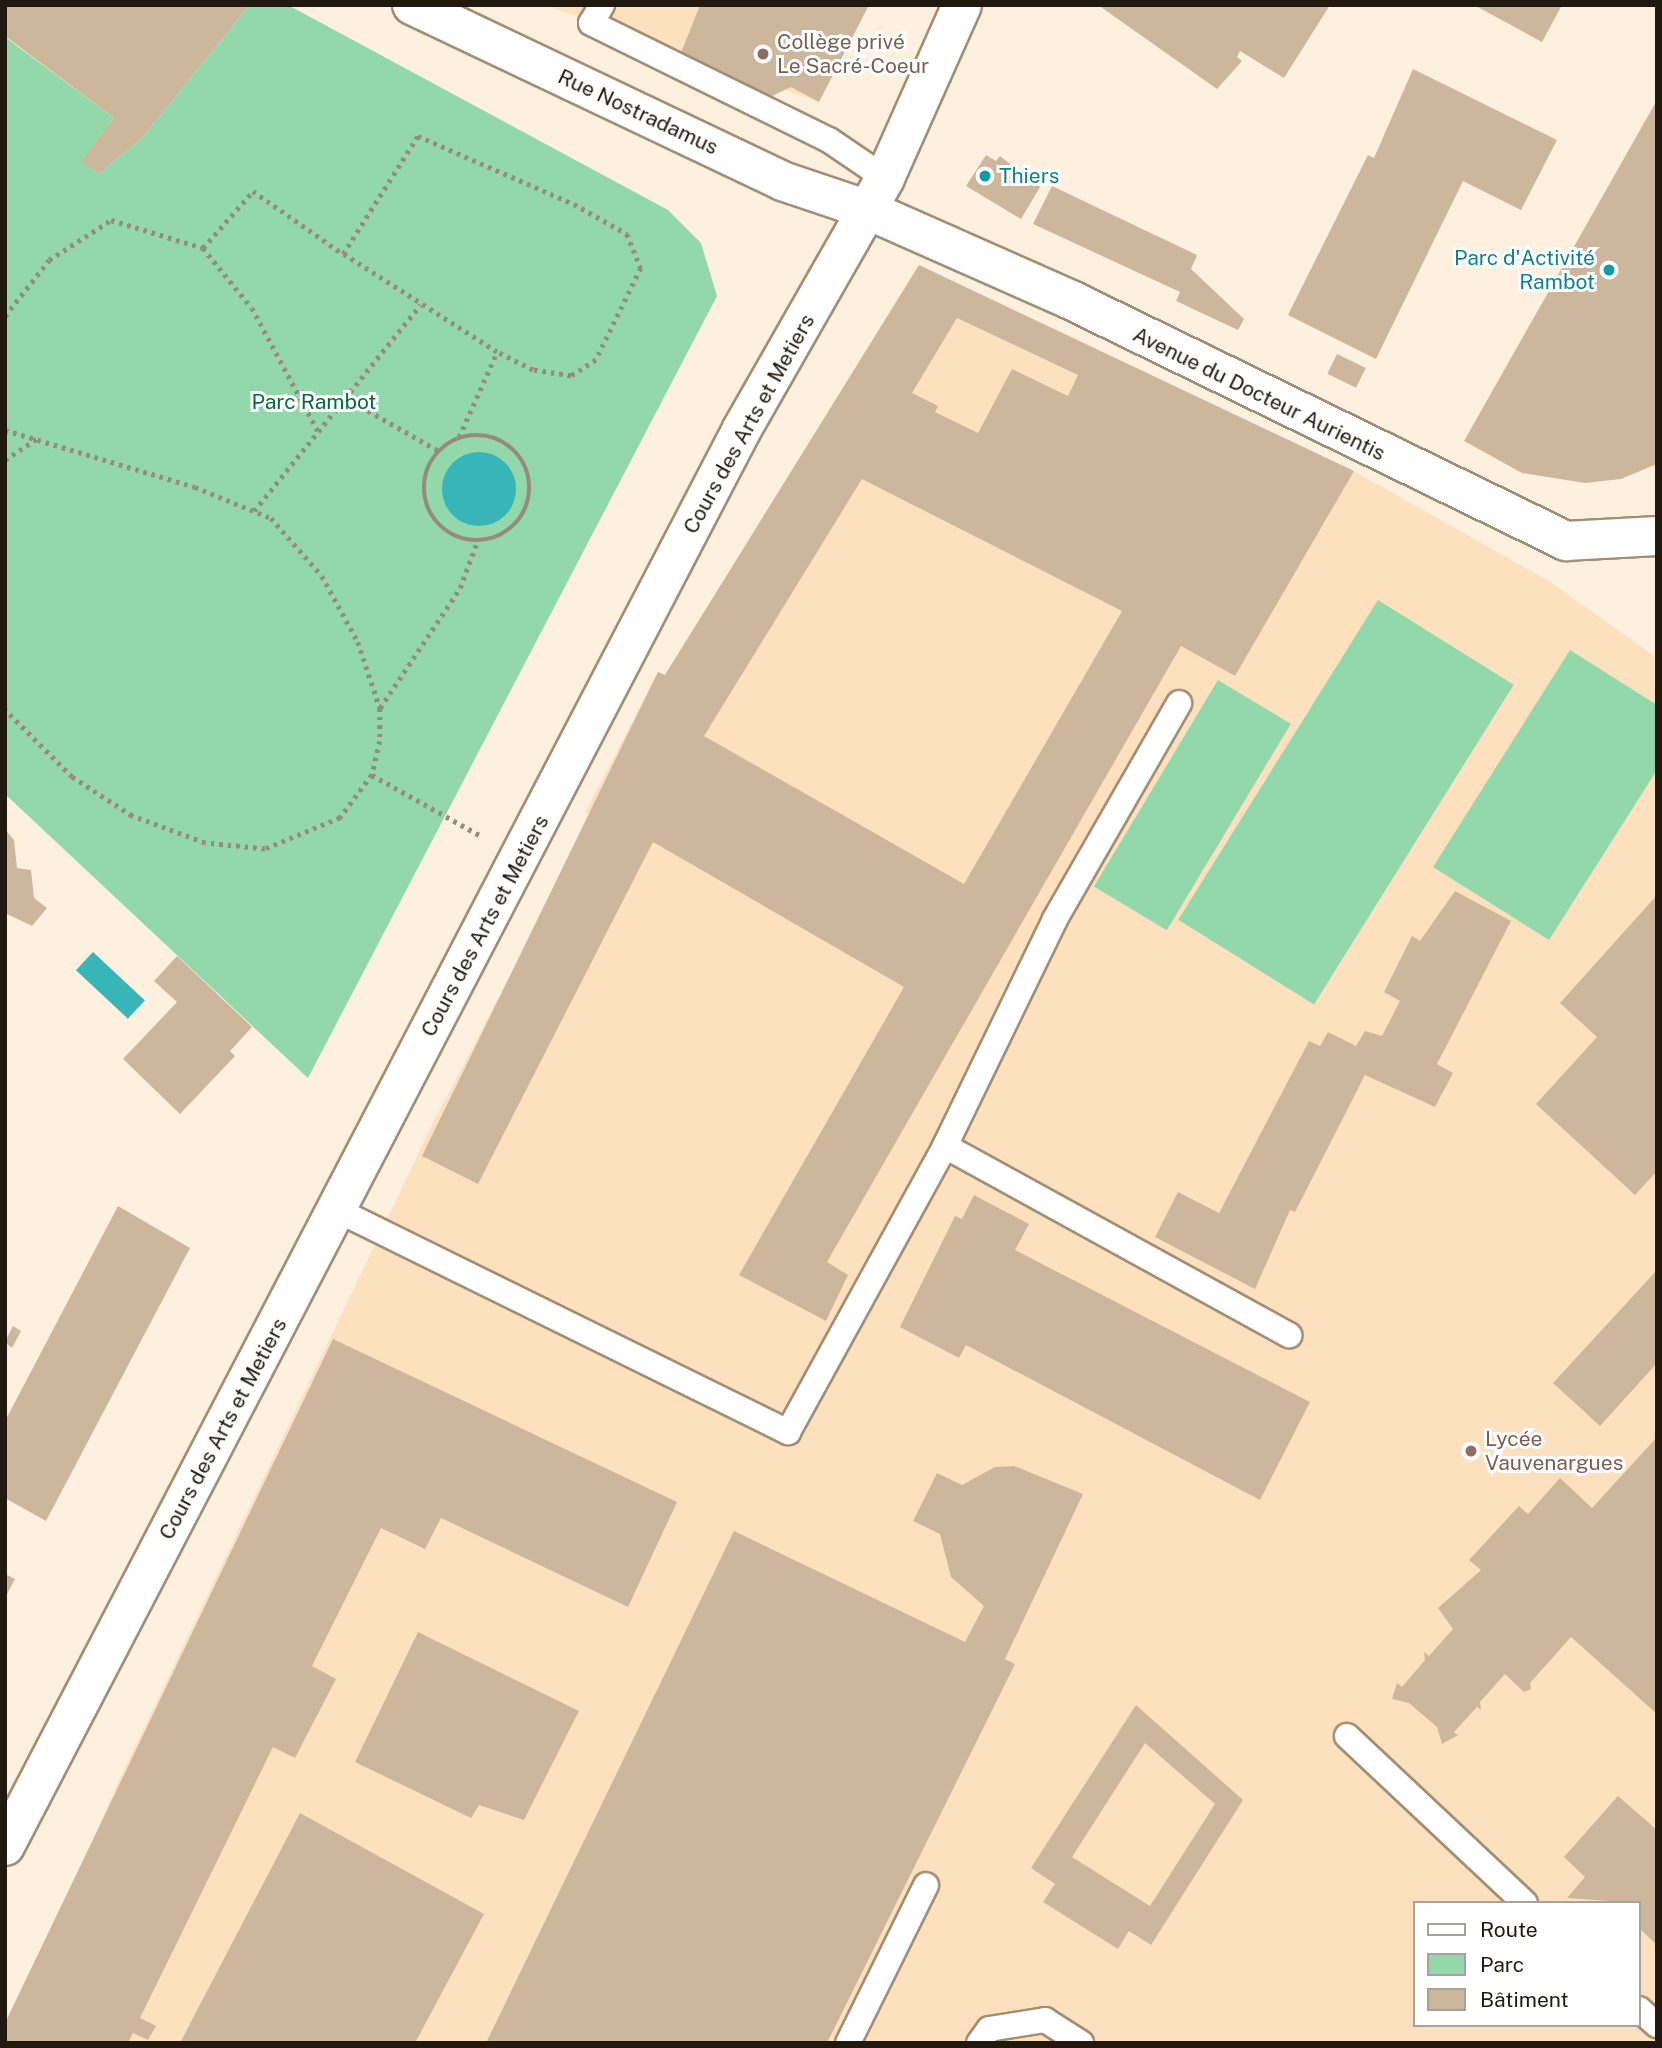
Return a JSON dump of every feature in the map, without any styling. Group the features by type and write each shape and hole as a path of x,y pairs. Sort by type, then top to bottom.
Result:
{"main road":[{"name":"Rue Nostradamus","path":"412,5 782,181 876,194"},
{"name":"Cours des Arts et Metiers","path":"5,1846 521,859 742,429 876,194 962,5"},
{"name":"Avenue du Docteur Aurientis","path":"876,194 1071,300 1566,541 1657,536"}],"lane":[{"path":"602,5 591,23 829,140 876,194"},
{"path":"337,1210 788,1432 945,1146 1055,919 1179,704"},
{"path":"945,1146 1289,1335"},
{"path":"1347,1736 1523,1901"},
{"path":"848,2043 926,1885"},
{"path":"1641,2011 1657,2025"},
{"path":"979,2043 989,2029 1045,2020 1081,2043"}],"path":[{"path":"203,248 253,191 343,254 497,352 533,370 571,376 596,360 641,268 627,234 574,204 418,136 343,254"},
{"path":"5,316 49,260 111,220 203,248 252,308 318,431"},
{"path":"254,511 421,305"},
{"path":"459,437 497,352"},
{"path":"346,398 439,451"},
{"path":"5,430 39,438 271,518 322,576 358,642 380,708 372,775 340,818 309,835 265,849 205,844 132,816 72,777 5,710"},
{"path":"477,435 512,447 530,479 523,515 511,529 477,542 443,530 431,517 423,483 439,451 459,437 477,435"},
{"path":"5,460 39,438"},
{"path":"380,708 460,588 477,542"},
{"path":"372,775 521,859"}],"shaded area":[{"name":"Collège privé Le Sacré-Coeur","path":"545,5 869,5 819,102"},
{"path":"919,265 1354,471 1549,581 1657,658 1657,2043 5,2043 120,1778 432,1125 593,817 585,813 658,672 665,675"}],"green space":[{"name":"Parc Rambot","path":"250,5 288,5 668,210 701,243 717,296 308,1078 5,794 5,37 114,118 83,161 99,174 142,138"},
{"path":"1378,600 1514,685 1314,1005 1178,920"},
{"path":"1570,650 1657,705 1657,770 1549,940 1433,867"},
{"path":"1218,680 1291,724 1167,930 1094,887"}],"water":[{"path":"472,452 486,452 500,458 510,468 516,489 514,503 500,520 486,526 472,526 458,520 448,510 442,496 442,482 448,468 458,458"},
{"path":"93,952 145,1000 128,1019 76,970"}],"building":[{"path":"5,5 250,5 142,138 99,174 82,161 114,118 5,36"},
{"name":"Collège privé Le Sacré-Coeur","path":"700,5 869,5 819,102 791,87 770,97 681,53"},
{"path":"1098,5 1330,5 1284,78 1240,51 1237,57 1242,61 1217,89"},
{"path":"1474,5 1562,5 1542,42"},
{"path":"1413,69 1557,140 1521,210 1463,181 1376,359 1288,315 1368,155 1374,158"},
{"name":"Parc d'Activité Rambot","path":"1657,100 1657,464 1621,479 1585,483 1522,473 1464,441"},
{"path":"986,155 996,161 1000,156 1040,187 1021,219 966,186"},
{"path":"1052,186 1197,255 1191,269 1244,319 1238,330 1176,301 1180,292 1033,224"},
{"path":"919,265 1354,471 1235,676 1181,646 827,1262 848,1275 826,1321 739,1275 904,987 653,842 478,1184 422,1156 658,672 665,675","holes":["957,318 1078,375 1068,396 1012,369 978,433 935,412 938,406 912,393","862,479 1122,611 964,884 704,736"]},
{"path":"1337,354 1366,368 1356,388 1327,374"},
{"path":"5,829 14,840 17,868 31,870 34,898 47,908 32,926 5,913"},
{"path":"1455,891 1511,921 1437,1064 1453,1073 1435,1107 1365,1075 1295,1212 1290,1210 1255,1289 1155,1237 1178,1192 1219,1213 1309,1041 1320,1046 1328,1032 1356,1046 1365,1031 1382,1036 1400,1001 1384,992 1412,936 1420,941"},
{"path":"1657,895 1657,1171 1635,1195 1536,1104 1597,1037 1560,1003"},
{"path":"177,956 252,1027 230,1051 235,1056 180,1114 123,1059 177,1002 154,981"},
{"path":"974,1195 1029,1224 1015,1250 1310,1402 1260,1500 966,1345 959,1358 900,1327 955,1216 962,1219"},
{"path":"118,1206 190,1248 46,1521 5,1498 5,1421"},
{"path":"1657,1270 1657,1363 1600,1426 1553,1383"},
{"path":"13,1326 21,1331 12,1348 5,1342"},
{"path":"333,1339 677,1502 628,1607 441,1518 425,1549 381,1528 312,1666 336,1679 295,1758 273,1747 140,2018 156,2026 148,2040 133,2033 128,2043 5,2043 5,2023"},
{"path":"1657,1437 1657,1714 1571,1637 1530,1683 1531,1689 1524,1692 1505,1674 1480,1702 1481,1710 1477,1707 1454,1732 1458,1735 1442,1744 1437,1727 1409,1703 1392,1699 1397,1683 1402,1687 1425,1660 1424,1652 1429,1656 1453,1629 1438,1608 1481,1570 1469,1560 1519,1506 1528,1514 1560,1478 1592,1508"},
{"path":"1014,1466 1083,1494 1005,1659 1015,1664 827,2043 486,2043 734,1531 965,1642 984,1606 951,1577 940,1534 913,1521 937,1473 962,1485 995,1467"},
{"path":"5,1574 15,1579 5,1598"},
{"path":"418,1632 579,1711 524,1820 479,1805 471,1818 355,1762"},
{"path":"1136,1705 1243,1800 1151,1945 1129,1931 1118,1949 1043,1902 1055,1884 1031,1868","holes":["1145,1743 1215,1804 1150,1906 1072,1857"]},
{"path":"1618,1796 1657,1830 1657,1945 1641,1930 1641,1901 1567,1898 1585,1877 1564,1857"},
{"path":"300,1813 484,1914 415,2043 180,2043"}],"place":[{"name":"Collège privé Le Sacré-Coeur","path":"763,54"},
{"name":"Thiers","path":"985,176"},
{"name":"Parc d'Activité Rambot","path":"1609,270"},
{"name":"Lycée Vauvenargues","path":"1471,1451"}]}
